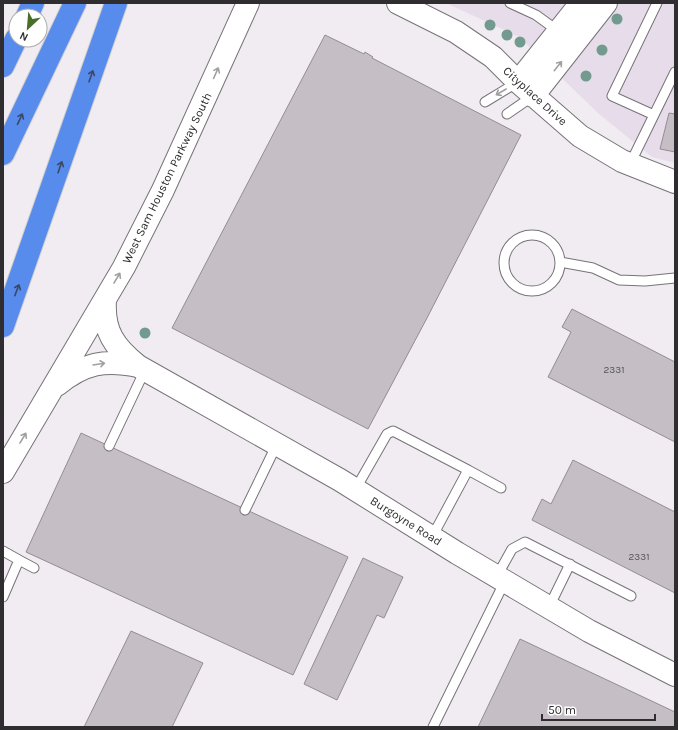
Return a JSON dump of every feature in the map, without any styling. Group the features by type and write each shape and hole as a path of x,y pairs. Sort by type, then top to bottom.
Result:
{"highway":[{"path":"3,154 75,3"},
{"path":"3,326 116,3"},
{"path":"3,66 12,48"}],"street":[{"name":"West Sam Houston Parkway South","path":"3,472 105,300 163,190 248,3"},
{"name":"Cityplace Drive","path":"398,3 456,32 493,58 580,136 630,164 675,182"},
{"path":"526,89 558,32 581,3"},
{"path":"526,89 606,3"},
{"name":"Burgoyne Road","path":"105,300 104,314 107,328 113,341 142,368 356,490 549,607 589,630 675,675"},
{"name":"Burgoyne Road","path":"46,400 57,385 72,373 90,365 108,362 142,368"}],"lane":[{"path":"510,3 536,15 558,32"},
{"path":"654,115 612,96 657,3"},
{"path":"630,164 675,72"},
{"path":"485,102 526,89"},
{"path":"507,114 526,89"},
{"path":"530,234 539,235 554,245 560,262 559,271 555,280 548,286 539,290 529,291 520,289 512,283 506,275 503,266 504,257 510,245 521,236 530,234"},
{"path":"560,262 593,268 619,280 645,281 675,278"},
{"path":"109,446 142,368"},
{"path":"356,490 387,434 393,431 501,488"},
{"path":"245,510 277,444"},
{"path":"432,537 468,470"},
{"path":"433,727 501,579 512,549 525,542 631,596"},
{"path":"3,551 34,568"},
{"path":"3,597 19,560"},
{"path":"549,607 570,564"}],"shaded area":[{"path":"446,3 675,3 675,163 652,157 599,114 519,37"}],"building":[{"path":"325,35 364,54 365,52 373,57 372,58 521,135 368,429 172,328"},
{"path":"669,113 675,114 675,152 660,149"},
{"path":"572,309 675,362 675,442 548,377 571,332 562,327"},
{"path":"81,433 348,557 293,675 26,552"},
{"path":"573,460 675,512 675,593 532,520 542,499 551,504"},
{"path":"363,558 403,577 384,618 377,615 337,700 304,684"},
{"path":"131,631 203,663 172,727 84,727"},
{"path":"520,639 675,712 675,727 478,727"}]}
